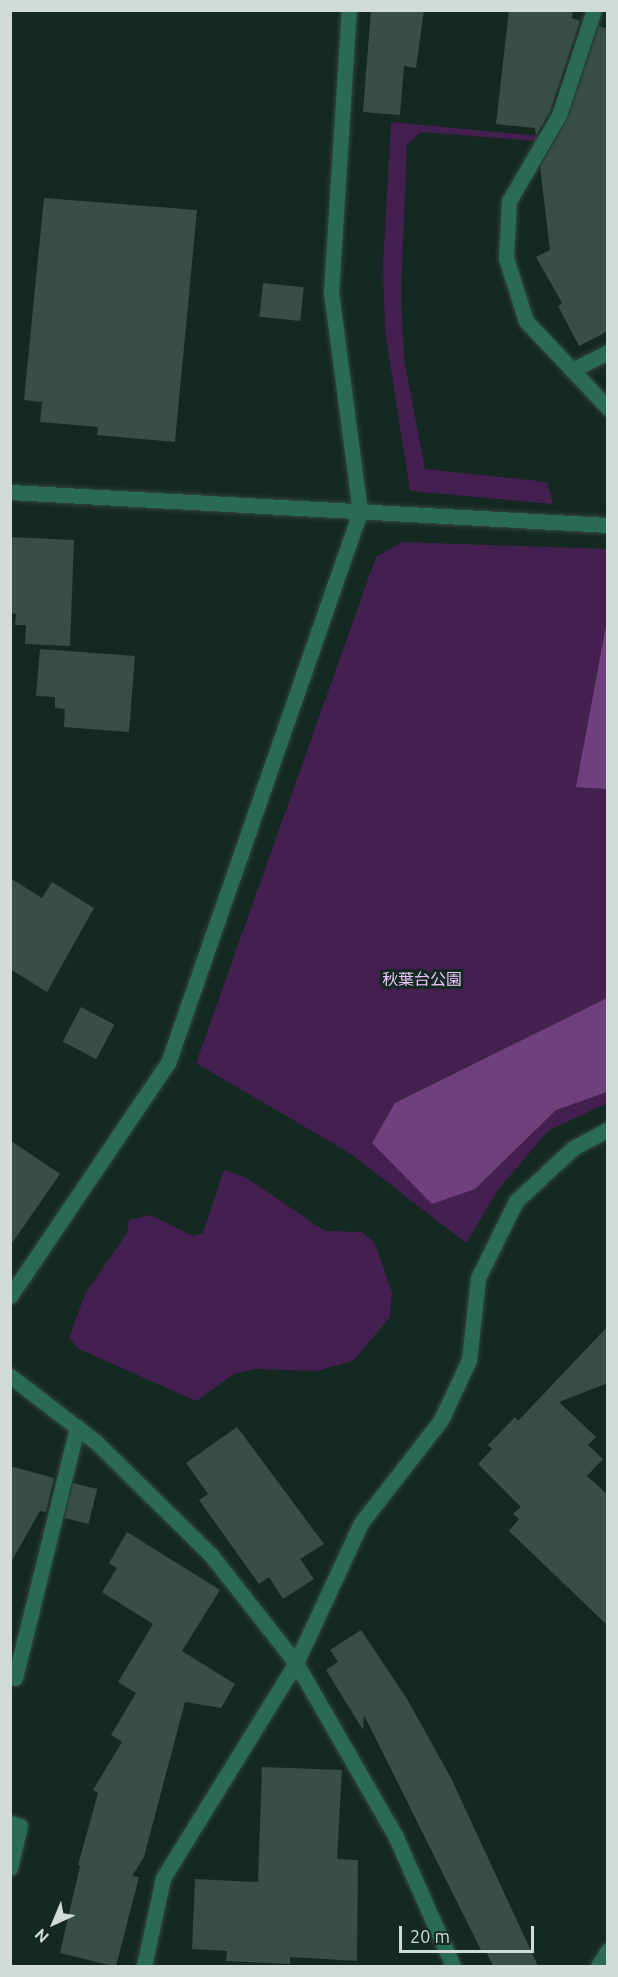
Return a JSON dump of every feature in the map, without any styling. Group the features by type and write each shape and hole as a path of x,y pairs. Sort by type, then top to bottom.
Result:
{"street":[{"path":"10,1296 168,1063 360,512 331,292 349,10"},
{"path":"594,10 559,115 509,201 506,258 525,321 608,408"},
{"path":"572,370 608,351"},
{"path":"10,492 608,525"},
{"path":"144,1966 163,1878 296,1663 362,1523 446,1410 469,1360 478,1278 516,1201 573,1148 608,1129"},
{"path":"10,1376 77,1427 211,1554 296,1663 395,1835 453,1966"},
{"path":"15,1678 77,1427"},
{"path":"10,1823 20,1826 10,1868"},
{"path":"598,1966 608,1950"}],"green space":[{"path":"391,122 539,136 535,141 421,132 407,145 401,293 404,359 425,469 547,482 553,504 410,491 385,331 383,265"},
{"name":"秋葉台公園","path":"402,542 607,549 607,1103 548,1131 498,1190 466,1243 351,1154 196,1063 376,557"},
{"path":"224,1170 245,1177 325,1231 362,1232 375,1243 392,1293 390,1317 353,1361 317,1371 255,1369 234,1374 196,1401 79,1349 69,1338 85,1294 127,1233 129,1220 151,1215 193,1236 203,1233"}],"shaded area":[{"path":"607,620 607,789 576,787"},
{"path":"607,998 607,1092 556,1110 475,1189 432,1204 372,1143 395,1103"}],"building":[{"path":"371,10 424,10 416,68 404,66 400,115 363,112"},
{"path":"509,10 573,10 572,18 580,21 550,111 536,136 535,128 496,124"},
{"path":"599,26 608,29 608,331 579,346 558,306 562,303 536,257 550,250 540,167 568,118"},
{"path":"44,198 197,210 175,442 97,435 98,427 40,422 42,402 24,400"},
{"path":"263,283 304,287 300,321 259,317"},
{"path":"10,537 74,540 70,646 25,644 26,625 15,625 16,614 10,613"},
{"path":"40,649 135,656 129,732 64,727 65,709 55,708 55,697 36,696"},
{"path":"10,878 42,898 52,882 94,908 47,992 10,969"},
{"path":"81,1007 115,1025 96,1059 63,1041"},
{"path":"10,1140 60,1174 10,1246"},
{"path":"608,1326 608,1383 559,1402 596,1437 588,1445 603,1459 587,1476 608,1495 608,1626 509,1531 519,1519 513,1514 521,1507 478,1464 492,1449 488,1445 515,1417 518,1421"},
{"path":"237,1427 324,1544 300,1559 314,1579 283,1599 269,1577 259,1584 199,1500 208,1494 186,1463"},
{"path":"10,1466 54,1478 46,1512 40,1511 10,1564"},
{"path":"73,1483 97,1489 89,1524 64,1518"},
{"path":"127,1532 220,1590 182,1651 235,1684 221,1708 185,1702 144,1857 132,1876 139,1877 116,1966 113,1966 60,1953 80,1866 78,1865 98,1793 93,1790 122,1742 111,1735 136,1693 118,1682 153,1624 102,1592 117,1568 109,1563"},
{"path":"361,1630 407,1699 451,1778 538,1966 493,1966 486,1951 482,1952 364,1715 363,1730 326,1670 338,1662 330,1650"},
{"path":"262,1767 342,1770 337,1859 358,1860 357,1961 290,1957 290,1964 226,1961 227,1951 192,1949 195,1879 258,1882"}]}
